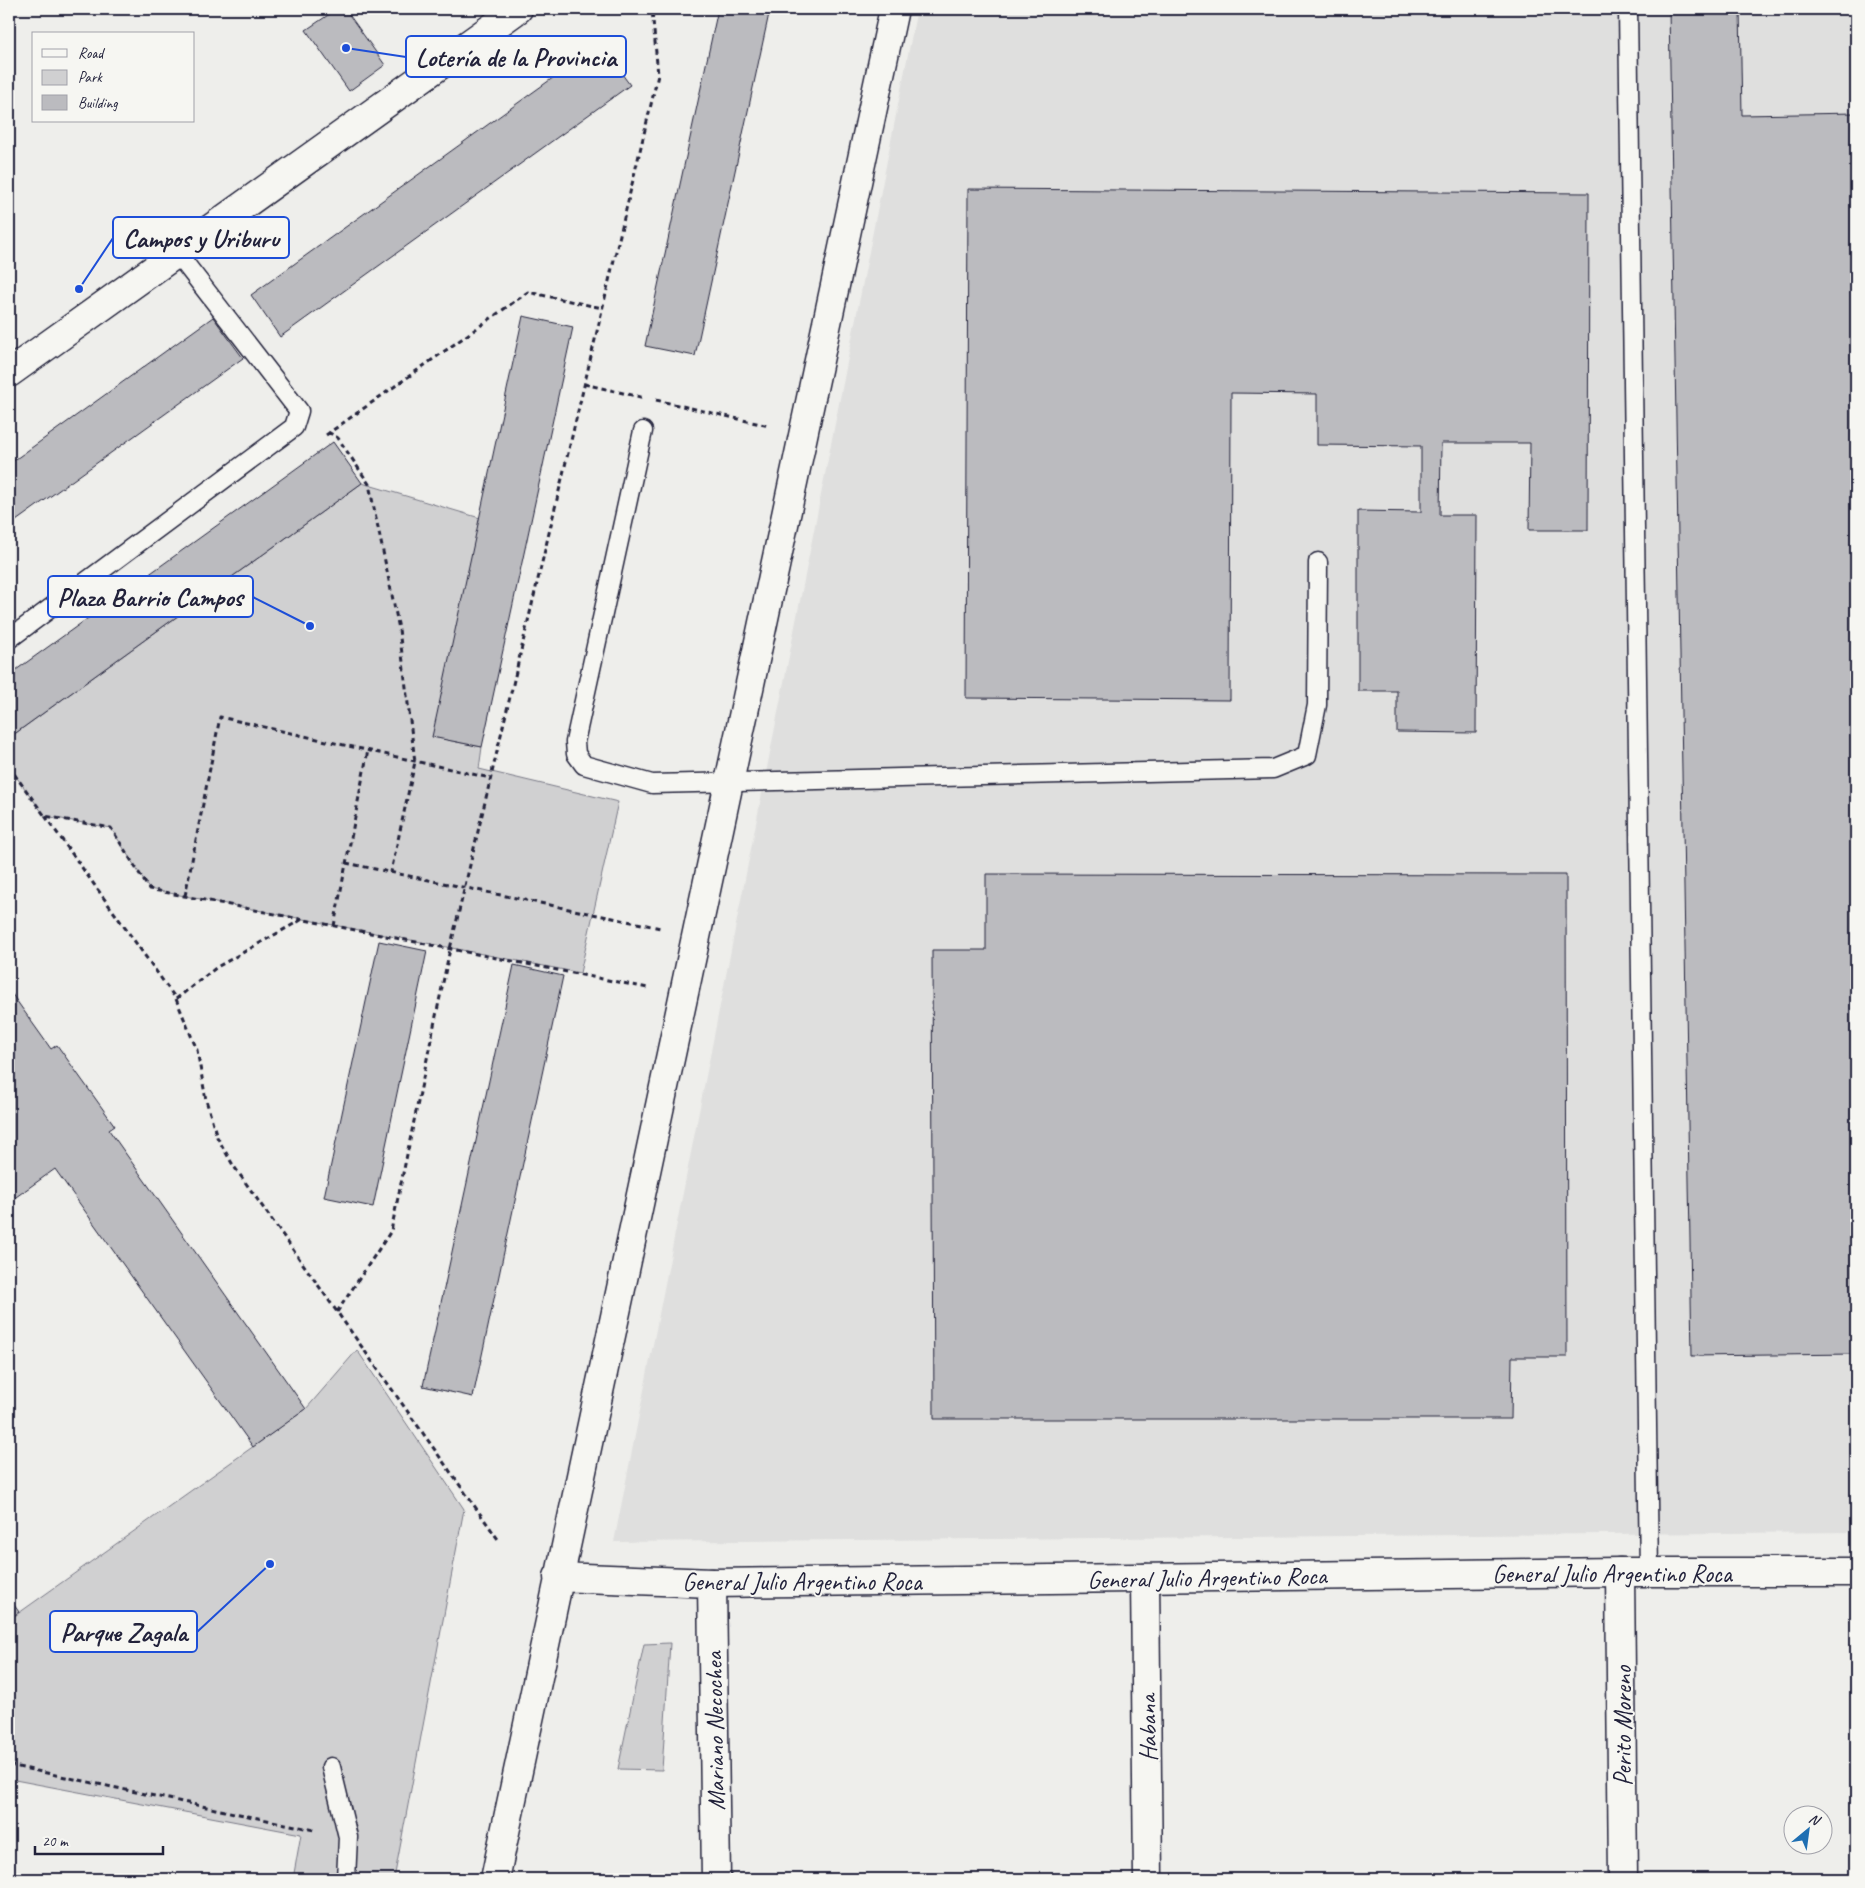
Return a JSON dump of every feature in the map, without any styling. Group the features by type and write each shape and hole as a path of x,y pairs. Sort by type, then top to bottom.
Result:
{"main road":[{"path":"495,1879 894,9"},
{"path":"9,373 177,253 505,13"},
{"name":"General Julio Argentino Roca","path":"558,1577 712,1583 1620,1572 1856,1572"},
{"name":"Perito Moreno","path":"1620,1572 1623,1879"},
{"name":"Habana","path":"1145,1578 1148,1879"},
{"name":"Mariano Necochea","path":"712,1583 716,1879"}],"lane":[{"path":"1628,9 1649,1573"},
{"path":"9,639 294,427 299,411 177,253"},
{"path":"643,431 575,742 576,754 584,765 652,784 730,784 1273,769 1307,755 1317,705 1318,562"},
{"path":"331,1766 348,1837 346,1879"}],"path":[{"path":"337,1312 391,1230 450,949 658,75 652,9"},
{"path":"584,384 804,434"},
{"path":"299,411 338,438 370,484 399,629 415,762 391,872"},
{"path":"186,896 220,717 490,778"},
{"path":"334,926 368,750"},
{"path":"9,767 176,999 196,1050 206,1100 217,1137 233,1165 500,1542"},
{"path":"45,816 112,828 150,889 580,973 684,996"},
{"path":"346,862 697,936"},
{"path":"176,999 217,967 302,919"},
{"path":"9,1765 348,1837"}],"shaded area":[{"path":"917,9 1856,9 1856,1532 614,1542"}],"green space":[{"path":"362,483 480,518 433,737 482,747 479,769 618,802 580,973 149,889 111,828 45,816 9,767 9,738"},
{"path":"357,1350 464,1509 394,1879 293,1879 301,1834 15,1780 9,1812 9,1620 306,1409"},
{"path":"670,1643 662,1770 618,1769 644,1644"}],"building":[{"path":"337,9 345,9 385,65 349,91 306,30"},
{"path":"718,9 770,9 695,356 645,346"},
{"path":"1669,9 1740,9 1742,115 1856,113 1856,1354 1692,1356"},
{"path":"600,44 630,85 280,337 251,295"},
{"path":"968,189 1589,193 1588,530 1529,530 1530,443 1441,443 1440,515 1477,515 1476,733 1397,732 1397,691 1358,691 1358,511 1421,512 1421,446 1317,445 1317,394 1231,393 1230,700 966,698"},
{"path":"523,316 573,327 482,747 432,737"},
{"path":"213,317 243,358 9,526 9,464"},
{"path":"333,442 362,483 13,735 9,728 9,675"},
{"path":"986,874 1566,875 1567,1357 1512,1357 1511,1419 934,1419 932,950 986,950"},
{"path":"379,941 427,951 373,1207 324,1197"},
{"path":"514,965 563,976 473,1397 423,1386"},
{"path":"9,990 51,1049 57,1045 115,1126 109,1130 306,1409 253,1447 55,1169 9,1202"},
{"path":"9,1598 19,1612 9,1619"}],"place":[{"name":"Lotería de la Provincia","path":"346,48"},
{"name":"Campos y Uriburu","path":"79,289"},
{"name":"Plaza Barrio Campos","path":"310,626"},
{"name":"Parque Zagala","path":"270,1564"}]}
